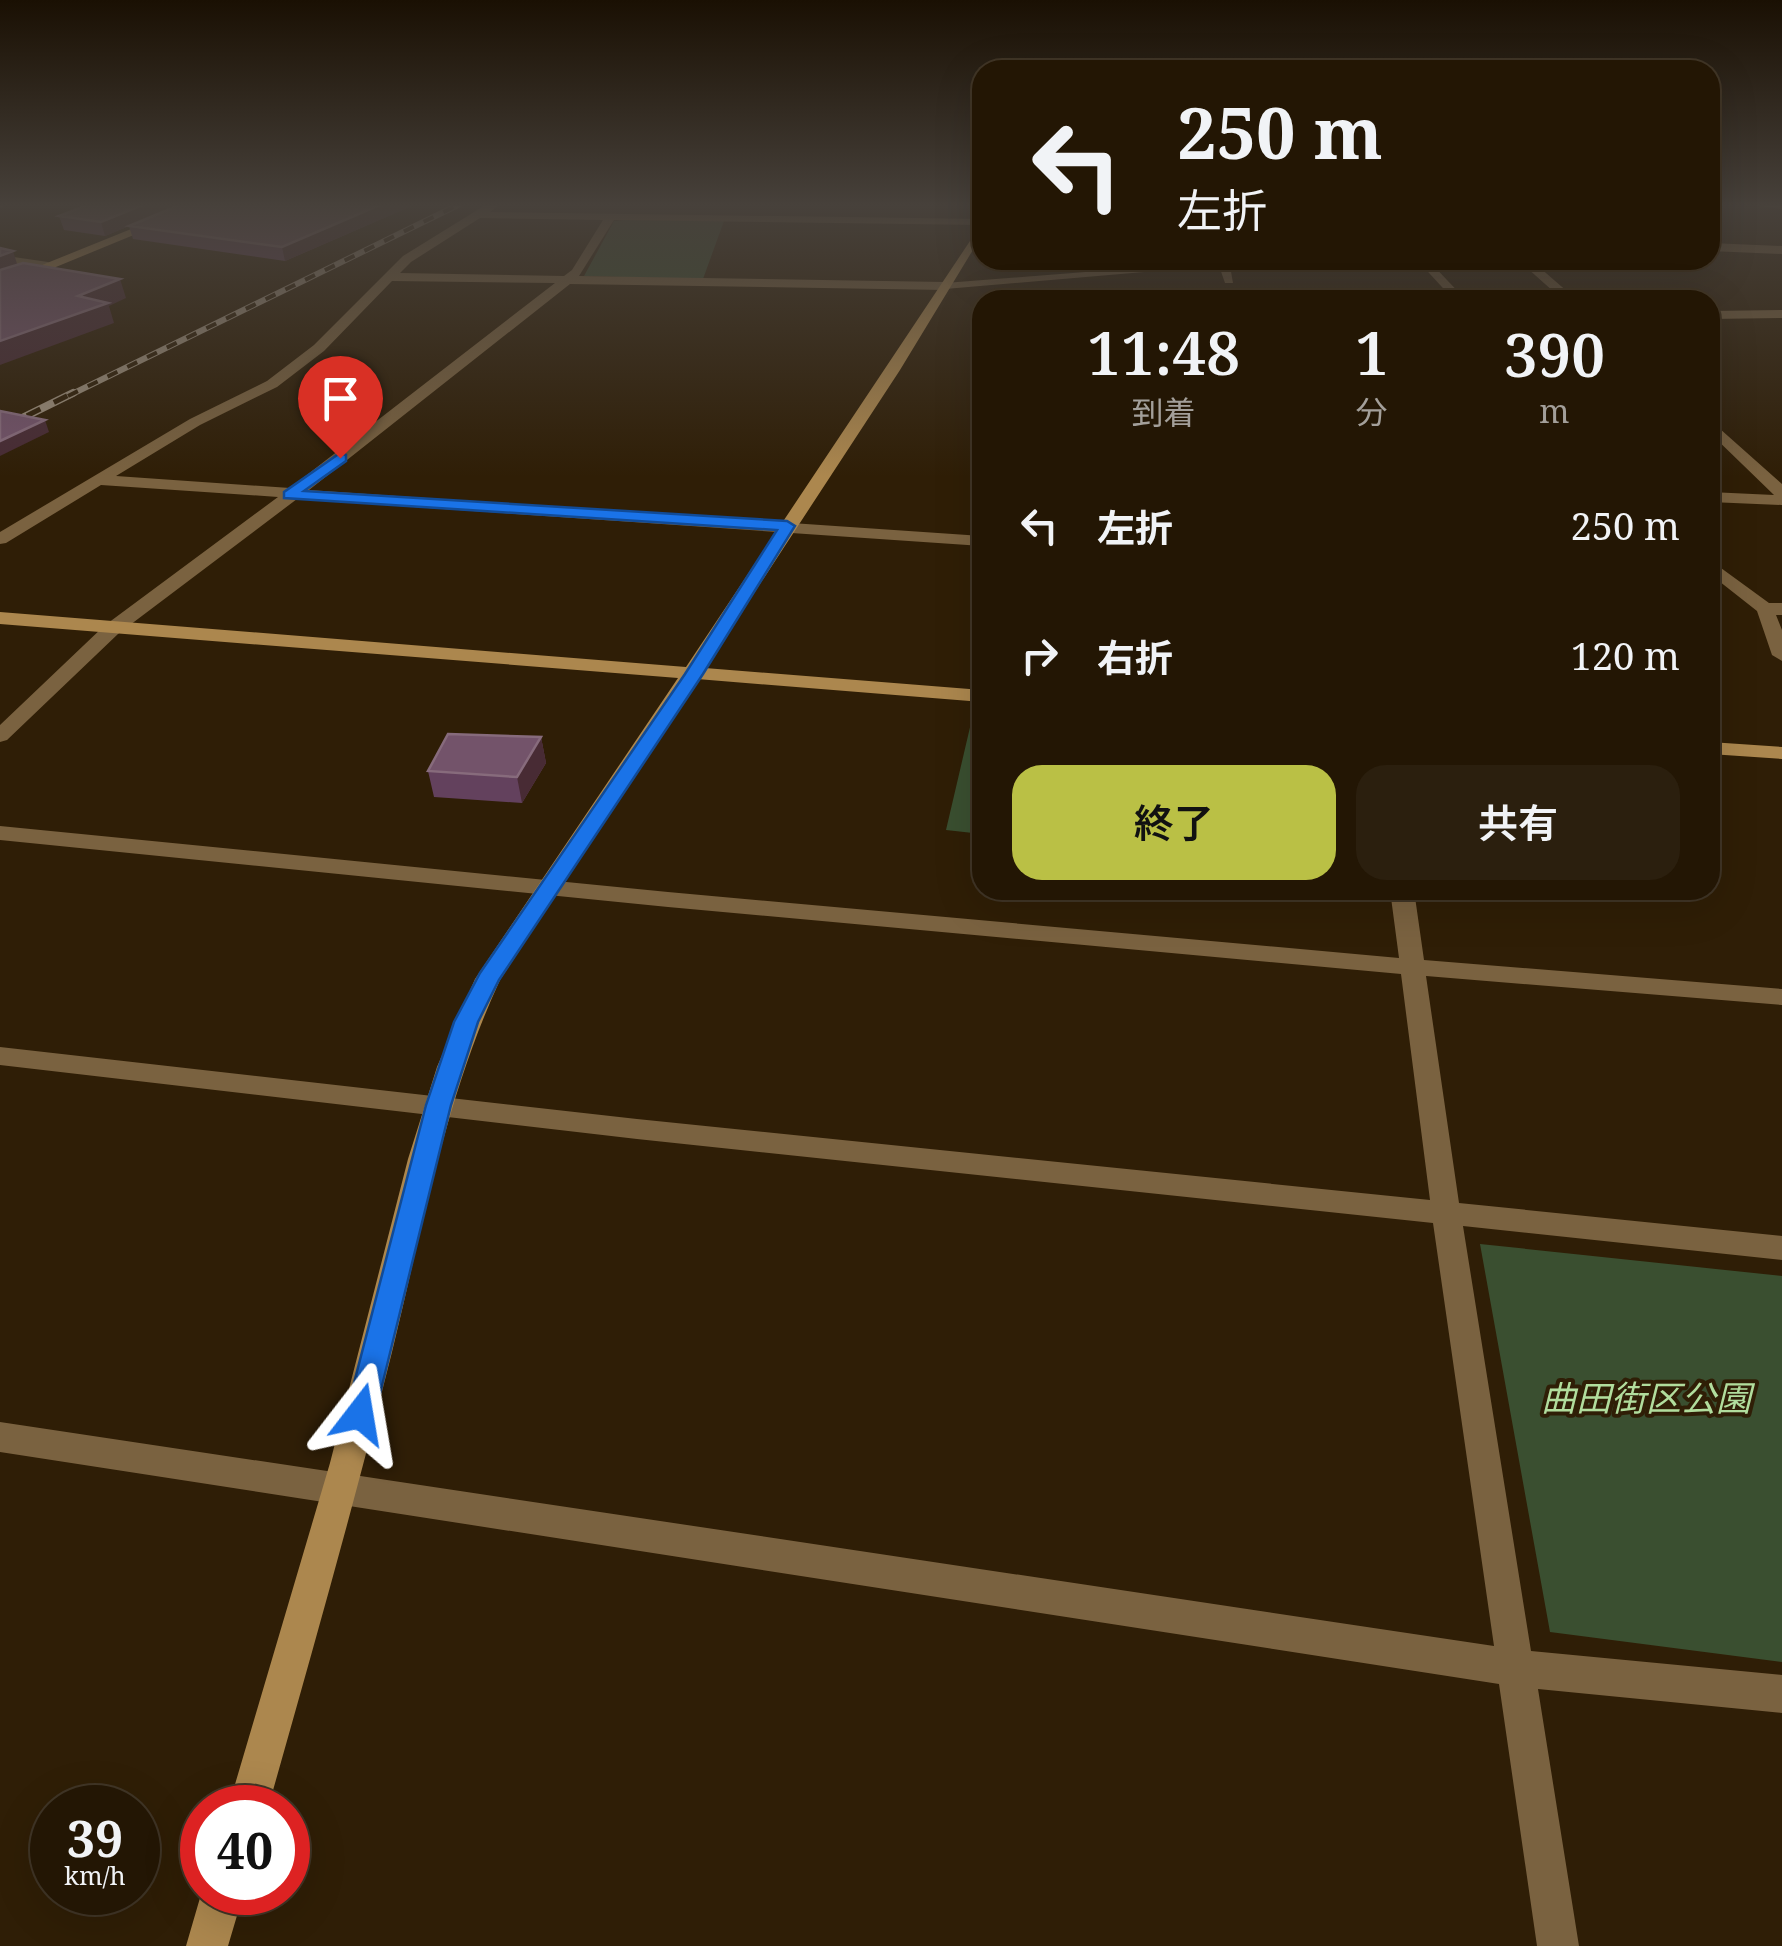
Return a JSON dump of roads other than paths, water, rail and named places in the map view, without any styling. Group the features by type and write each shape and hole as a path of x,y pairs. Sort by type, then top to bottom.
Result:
{"street":[{"path":"0,539 195,422 272,384 320,348 369,295"},
{"path":"0,736 111,630 549,295"},
{"path":"255,1785 341,1491 439,1105 466,1022 488,978 694,674 787,526 894,370 939,295"},
{"path":"1720,315 1782,314"},
{"path":"1720,435 1782,496"},
{"path":"99,480 972,540"},
{"path":"1720,496 1782,496"},
{"path":"1720,572 1773,609 1782,655"},
{"path":"0,618 111,630 972,695"},
{"path":"1720,749 1782,754"},
{"path":"0,834 549,890 1415,969 1782,998"},
{"path":"1404,900 1446,1214 1558,1946"},
{"path":"0,1056 1782,1248"},
{"path":"0,1436 1516,1668 1782,1694"},
{"path":"208,1946 217,1915"}],"railway":[{"path":"68,396 275,295"},
{"path":"0,429 73,393"}],"park label":[{"name":"曲田街区公園","path":"1646,1399"}]}
